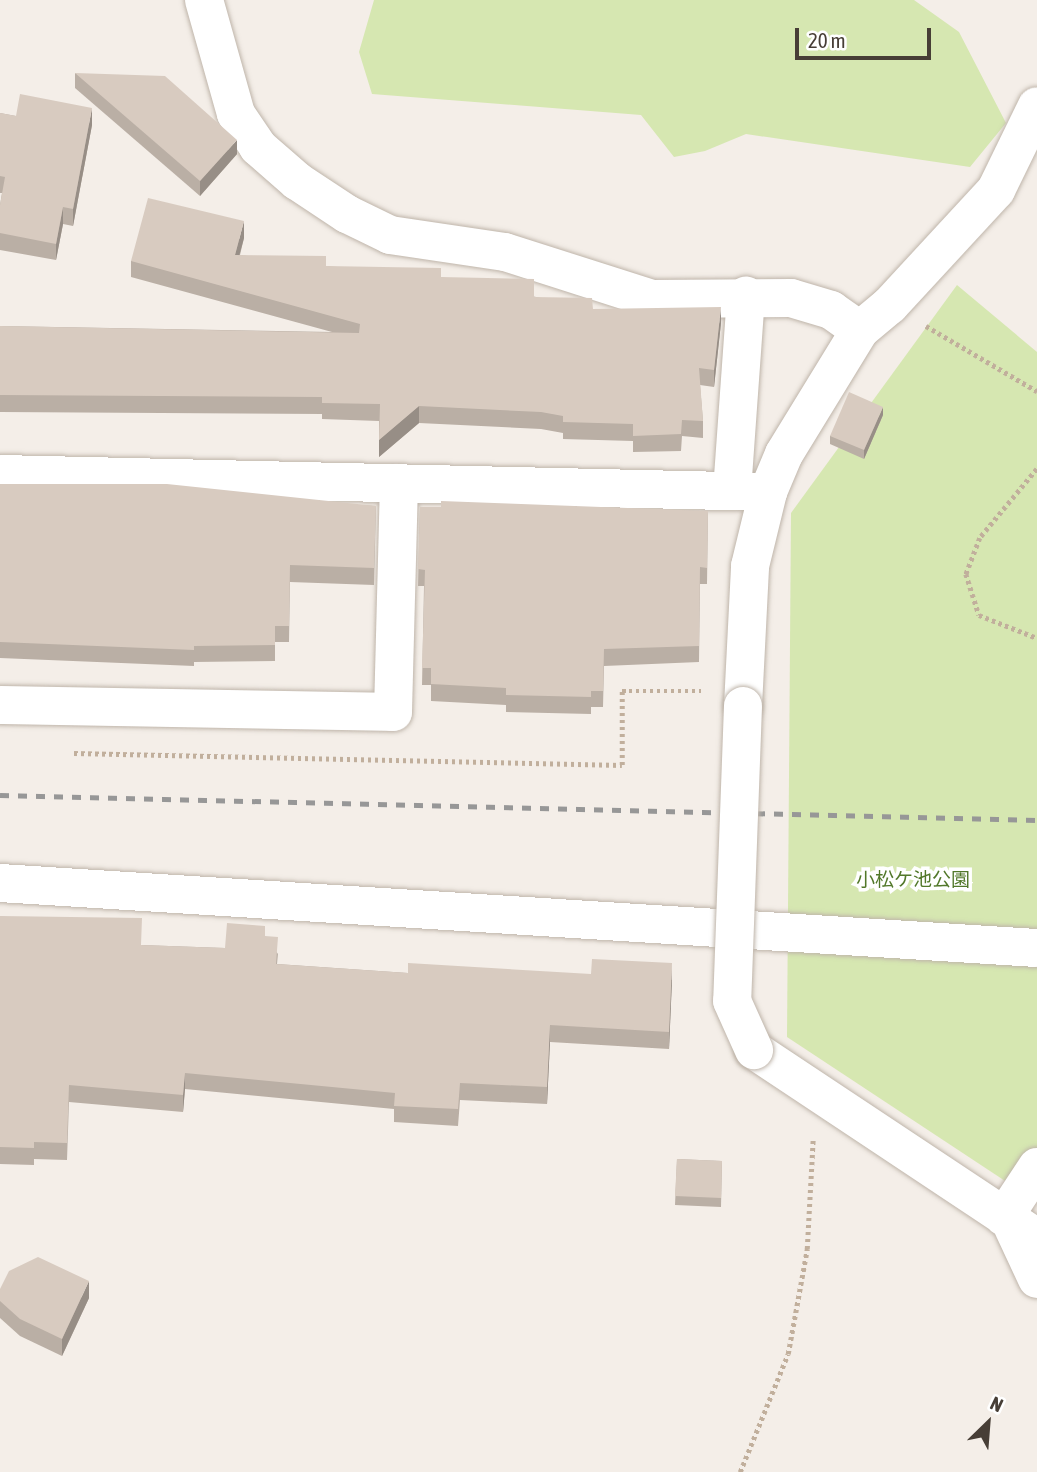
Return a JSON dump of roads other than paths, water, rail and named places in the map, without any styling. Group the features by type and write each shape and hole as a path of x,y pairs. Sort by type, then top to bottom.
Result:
{"street":[{"path":"204,0 236,114 258,147 297,181 347,214 390,234 447,247 505,252 652,299 697,301 746,296 791,298 831,310 860,330"},
{"path":"750,491 860,330 890,304 996,190 1037,106"},
{"path":"746,296 750,566 732,1001 754,1050 1017,1225 1037,1279"},
{"path":"0,474 750,491"},
{"path":"0,705 393,712 398,483"},
{"path":"0,883 1037,948"},
{"path":"1017,1225 1037,1167"}],"railway":[{"path":"0,795 1037,820"}],"park label":[{"name":"小松ケ池公園","path":"913,880"}]}
